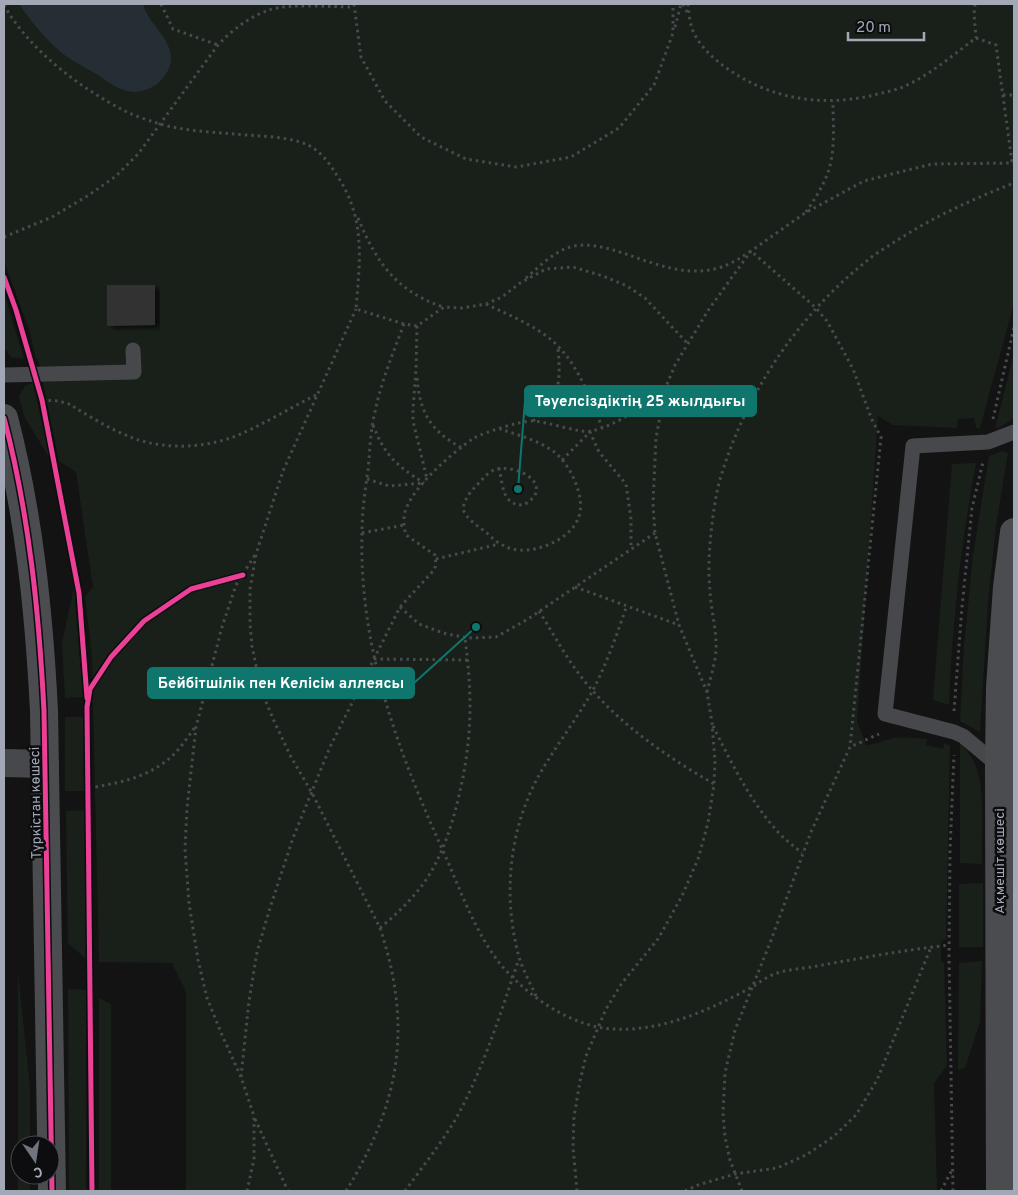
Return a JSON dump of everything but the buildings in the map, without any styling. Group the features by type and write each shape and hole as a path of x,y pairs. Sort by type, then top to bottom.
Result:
{"street":[{"name":"Түркістан көшесі","path":"4,418 25,513 42,664 52,1191"},
{"name":"Ақмешіт көшесі","path":"1000,1191 998,766 1002,642 1014,532"},
{"path":"4,763 45,764"}],"lane":[{"path":"4,375 134,372 133,350"},
{"path":"998,766 963,736 885,714 913,446 988,442 1014,432"}],"path":[{"path":"162,4 173,29 218,44"},
{"path":"673,4 673,33"},
{"path":"4,237 52,217 90,196 116,176 138,154 218,44 231,31 250,18 268,10 282,7 354,5 361,56 385,101 421,137 466,159 516,167 571,157 619,128 654,86 682,4"},
{"path":"682,4 696,37 712,57 736,74 767,90 797,99 848,100 902,87 922,77 976,38"},
{"path":"688,4 690,20"},
{"path":"975,4 976,38"},
{"path":"4,5 13,21 31,42 57,65 86,87 126,112 159,124 185,129 298,141 316,150 347,189 356,214 376,257 392,276 426,300 444,307 462,308 486,304 502,297 552,256 572,246 589,245 604,247 668,268 693,272 712,270 730,264 805,213 864,181 932,164 1013,163 996,45 976,38"},
{"path":"1003,94 1014,95"},
{"path":"805,213 820,190 828,173 833,146 833,101"},
{"path":"707,692 716,651 710,590 710,542 716,496 723,468 741,421 765,377 816,308 832,290 869,258 927,221 1014,183"},
{"path":"346,1191 374,1137 392,1090 397,1059 398,1005 388,952 380,928 312,793 291,757 261,690 252,646 250,589 256,554 283,471 356,309 360,256 356,214"},
{"path":"742,1191 730,1160 724,1137 723,1113 726,1074 735,1030 770,943 802,853 850,747 881,437 872,420 854,369 827,321 816,308 751,251"},
{"path":"577,1191 573,1147 574,1117 586,1056 606,1009 622,983 658,939 682,896 698,859 708,823 714,784 715,761 712,723 707,692 680,625 655,533 653,472 656,438 665,390 675,365 708,309 751,251"},
{"path":"520,283 546,269 573,268 603,276 627,286 645,298 688,344"},
{"path":"486,304 518,319 546,336 558,348 574,366 602,427"},
{"path":"356,309 404,324 417,326 444,307"},
{"path":"404,324 383,382 372,423 362,533 364,596 374,658 385,705 401,750 442,850 485,942 513,978 558,1012 598,1027 626,1029 672,1022 695,1014 752,987 773,974 895,951 949,945"},
{"path":"417,326 413,421 427,479"},
{"path":"532,421 547,409 557,391 560,372 558,348"},
{"path":"416,370 418,392 425,413 437,430 462,448"},
{"path":"34,374 44,410"},
{"path":"562,460 590,432 638,410 665,390"},
{"path":"42,400 69,404 133,438 160,444 194,445 217,442 244,433 316,395"},
{"path":"241,1077 249,1001 258,952 293,838 330,747 400,607 434,570 435,555 406,535 404,525 405,513 413,494 442,464 475,438 500,429 532,421 590,432"},
{"path":"372,423 378,439 393,462 424,483"},
{"path":"499,468 504,493 510,503 524,505 532,498 536,488 532,480 521,472 509,468 499,468 492,471 472,490 466,499 463,509 471,521 500,544 515,550 529,550 552,542 572,530 579,518 580,504 575,481 562,460 554,452 535,442 500,429"},
{"path":"590,432 599,452 626,484 631,518 631,548"},
{"path":"367,479 389,486 424,483"},
{"path":"362,533 404,525"},
{"path":"400,607 419,624 443,633 465,638 496,637 539,611 655,533"},
{"path":"436,559 500,544"},
{"path":"256,554 236,585 222,627 196,727 186,808 185,849 189,903 198,960 208,998 241,1077 254,1116 288,1191"},
{"path":"234,577 242,575"},
{"path":"574,587 680,625"},
{"path":"536,997 520,958 512,911 510,886 515,837 530,792 592,690 608,659 627,605"},
{"path":"539,611 565,653 592,690 646,739 680,764 714,784"},
{"path":"380,928 403,908 430,874 442,850 453,820 468,750 471,691 465,638"},
{"path":"374,658 468,660"},
{"path":"712,723 741,782 757,806 780,834 802,853"},
{"path":"88,788 124,782 148,773 172,757 196,727"},
{"path":"850,747 880,733"},
{"path":"88,779 89,795"},
{"path":"685,1191 735,1174 777,1168 806,1155 833,1137 856,1115 877,1080 931,947"},
{"path":"405,1191 454,1122 480,1070 520,958"},
{"path":"247,1191 254,1159 254,1116"},
{"path":"941,1191 953,1170"}],"shaded area":[{"path":"4,4 1014,4 1014,303 980,428 976,428 974,418 958,419 957,428 893,425 878,416 857,721 866,745 894,738 906,738 927,739 926,745 943,749 944,743 950,746 946,940 941,941 941,962 944,962 947,1066 934,1083 937,1191 186,1191 186,992 172,963 99,962 92,657 85,597 93,587 76,472 59,461 38,359 36,359 29,329 4,261"},
{"path":"19,4 143,4 149,18 170,50 171,62 169,69 160,81 147,89 135,92 120,88 62,53 39,30"},
{"path":"4,293 24,359 11,357 4,348"},
{"path":"1014,353 1014,417 995,429"},
{"path":"33,383 50,459 24,416 19,396 25,386"},
{"path":"1003,451 1008,453 996,526 988,601 980,732 960,721 964,646 973,555 989,456"},
{"path":"976,463 958,584 952,644 949,705 933,700 952,464"},
{"path":"74,587 83,697 65,698 62,643"},
{"path":"65,717 83,717 84,791 65,791"},
{"path":"960,742 977,769 980,782 982,864 960,863"},
{"path":"86,810 87,960 68,943 66,811"},
{"path":"983,883 983,947 959,947 959,884"},
{"path":"982,961 980,1022 965,1068 958,1070 959,963"},
{"path":"18,973 30,1088 30,1135 18,1135"},
{"path":"68,989 86,990 86,1191 69,1191"},
{"path":"99,998 111,1004 111,1191 99,1191"},
{"path":"18,1185 30,1185 30,1191 18,1191"}],"cycle path":[{"path":"4,277 16,310 42,400 79,593 87,698"},
{"path":"4,418 13,454 26,527 36,600 42,674 52,1191"},
{"path":"92,1191 87,707 90,689 111,657 144,621 191,589 243,575"}],"place":[{"name":"Тәуелсіздіктің 25 жылдығы","path":"518,489"},
{"name":"Бейбітшілік пен Келісім аллеясы","path":"476,627"}]}
